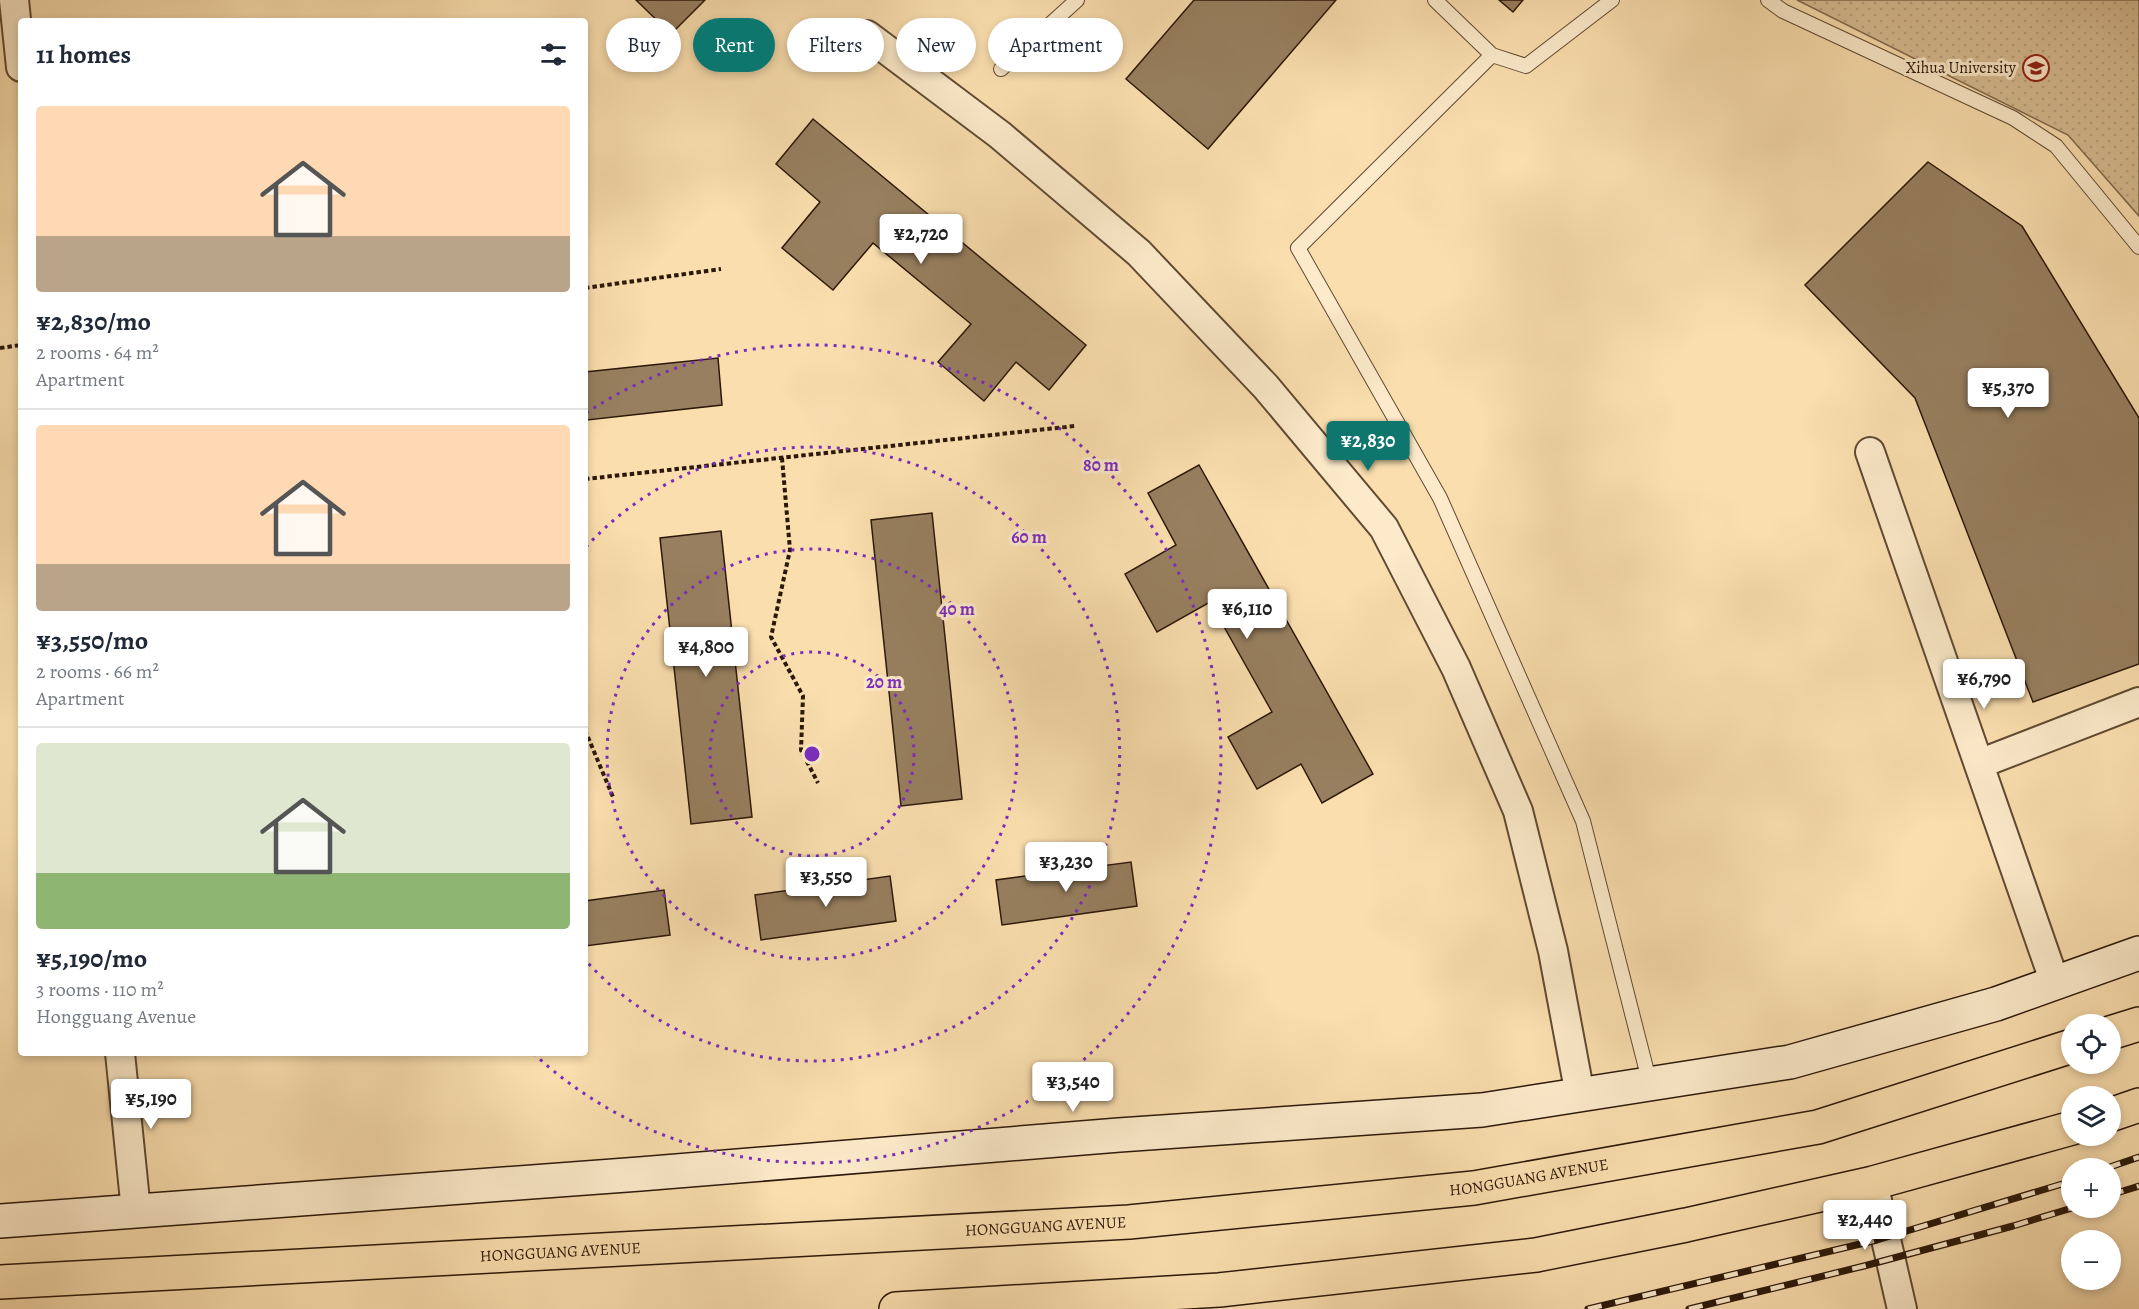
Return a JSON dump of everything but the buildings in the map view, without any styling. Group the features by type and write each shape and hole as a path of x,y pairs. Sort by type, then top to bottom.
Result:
{"highway":[{"path":"2121,1030 2139,1024"},
{"name":"HONGGUANG AVENUE","path":"0,1282 1129,1222 1474,1188 1818,1127 2061,1050"},
{"path":"2121,1111 2139,1105"},
{"path":"896,1309 1219,1290 1536,1255 1873,1184 2061,1131"}],"main road":[{"path":"0,1221 1131,1134 1482,1110 1790,1062 1996,1004 2139,953"}],"street":[{"path":"14,0 18,38"},
{"path":"884,48 1000,135 1139,253 1266,387 1384,528 1455,668 1518,811 1553,951 1580,1095"},
{"path":"1870,452 2055,983"},
{"path":"1979,764 2139,702"},
{"path":"120,1056 136,1211"},
{"path":"1873,1184 1902,1309"}],"lane":[{"path":"1057,18 1077,0"},
{"path":"1435,0 1492,54 1526,66 1612,0"},
{"path":"1768,0 1783,11 2013,118 2056,146 2139,248"},
{"path":"1492,54 1298,248 1440,498 1582,821 1650,1084"}],"path":[{"path":"588,288 721,268"},
{"path":"0,348 18,345"},
{"path":"588,479 1075,426"},
{"path":"782,458 790,550 771,637 803,696 801,750 818,783"},
{"path":"588,737 613,797"}],"shaded area":[{"name":"Xihua University","path":"1797,0 2139,0 2139,216 2068,135"}],"railway":[{"path":"2121,1163 2139,1157"},
{"path":"1588,1309 1877,1240 2061,1184"},
{"path":"2121,1192 2139,1186"},
{"path":"1689,1309 1864,1266 2061,1211"}],"place":[{"name":"Xihua University","path":"2036,68"}]}
